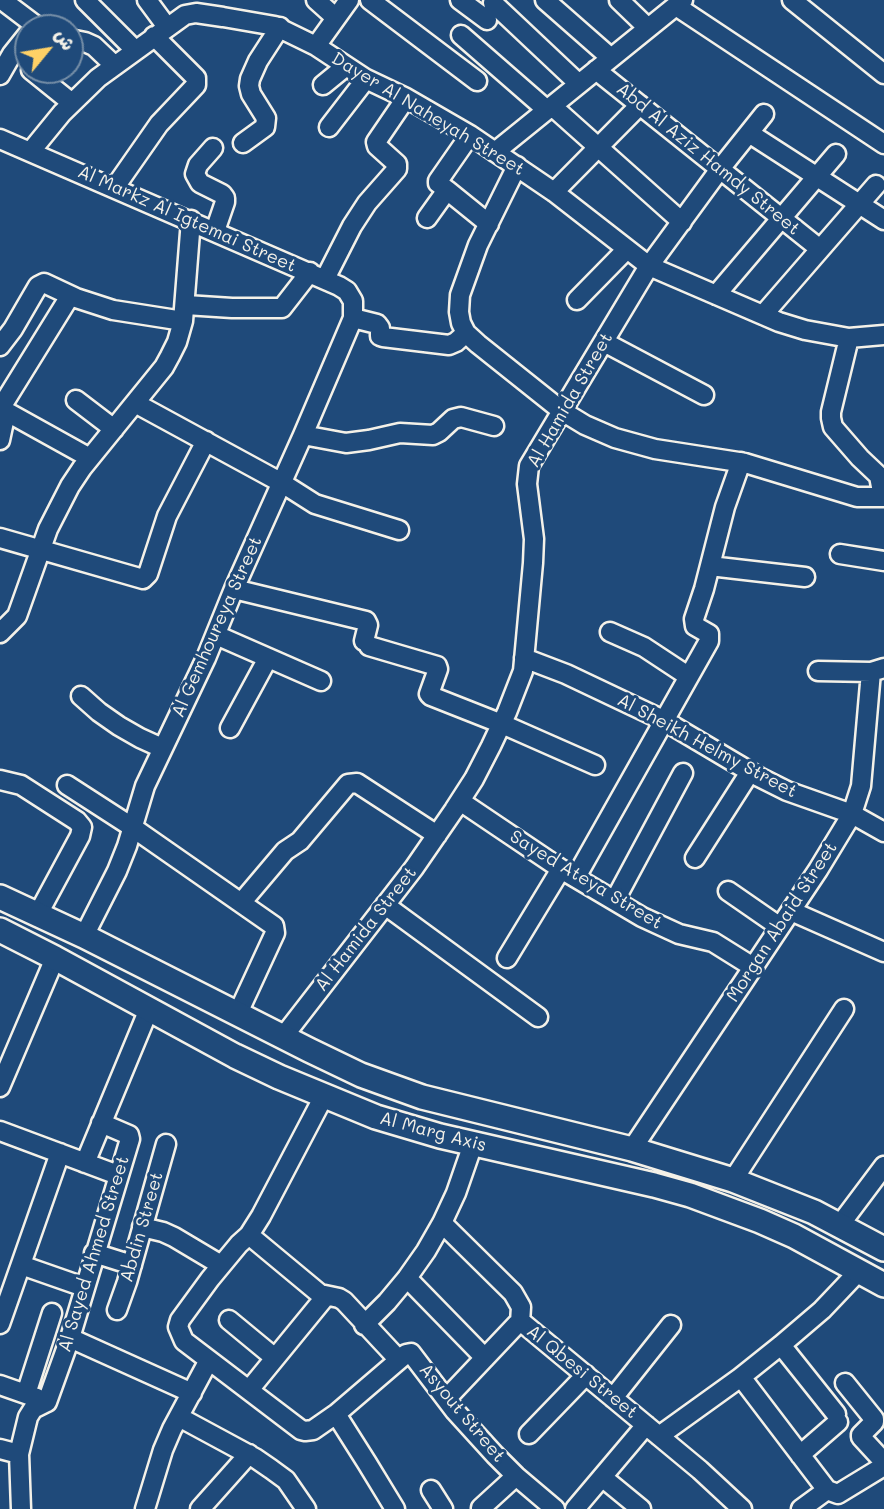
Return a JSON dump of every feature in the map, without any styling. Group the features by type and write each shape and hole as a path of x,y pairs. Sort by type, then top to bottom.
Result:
{"main road":[{"name":"Al Marg Axis","path":"0,897 84,936 335,1063 388,1085 455,1106 632,1149 733,1180 787,1201 884,1249"},
{"name":"Al Marg Axis","path":"0,930 235,1056 376,1117 408,1128 690,1195 760,1221 816,1247 884,1284"},
{"path":"376,1117 388,1085"}],"street":[{"path":"2,0 17,14"},
{"path":"85,0 135,50"},
{"path":"115,187 159,124 196,85 196,78 160,32 147,0"},
{"path":"316,0 336,18"},
{"path":"316,46 349,0"},
{"path":"370,0 477,81"},
{"path":"460,0 487,20"},
{"path":"545,0 611,58"},
{"path":"619,0 648,28"},
{"path":"792,0 884,74"},
{"path":"493,3 579,84"},
{"path":"495,152 679,3 884,144"},
{"name":"Dayer Al Naheyah Street","path":"31,151 72,103 114,65 185,15 206,7 280,27 316,46 366,79 406,98 470,135 554,192 649,266 805,330 849,338 884,335"},
{"path":"243,143 265,127 266,118 251,94 250,79 280,27"},
{"path":"461,36 598,147 682,222"},
{"path":"84,42 94,46 114,65"},
{"path":"0,75 6,50"},
{"path":"323,85 345,66"},
{"name":"Abd Al Aziz Hamdy Street","path":"596,70 820,249"},
{"path":"329,127 366,79"},
{"path":"49,84 72,103"},
{"path":"0,346 44,283 70,296 113,310 184,313 220,308 282,308 317,276 368,203 397,169 397,163 376,144 406,98"},
{"path":"554,192 640,105"},
{"name":"Al Hamida Street","path":"283,1037 437,835 474,779 502,724 521,678 534,539 527,475 534,458 649,266 764,114"},
{"path":"748,133 884,220"},
{"path":"470,135 438,183 489,224"},
{"name":"Al Markz Al Igtemai Street","path":"1,142 31,151 115,187 347,291 353,302 353,318"},
{"path":"213,148 198,164 195,174 200,183 225,198 215,231"},
{"path":"716,295 836,153"},
{"path":"517,166 467,272 460,295 461,323 466,333 484,349 562,411 586,425 615,438 655,449 741,463 857,497 884,496 879,476 833,427 831,418 849,338"},
{"path":"763,315 876,185"},
{"path":"427,218 447,190"},
{"path":"0,633 17,616 48,529 65,496 90,458 170,356 184,313 191,220"},
{"path":"577,300 627,249"},
{"path":"0,440 2,410 70,296"},
{"path":"353,318 377,324 380,336 383,337 449,345 466,333"},
{"name":"Al Gemhoureya Street","path":"84,936 117,871 145,786 206,658 353,318"},
{"path":"604,342 704,395"},
{"path":"76,400 114,429"},
{"path":"135,402 321,507 399,530"},
{"path":"2,410 90,458"},
{"path":"303,435 346,443 410,432 433,435 453,419 461,417 494,426"},
{"path":"0,538 143,579 167,516 206,441"},
{"path":"507,958 568,873 663,720 710,638 709,634 694,623 725,507 741,463"},
{"path":"840,554 884,561"},
{"path":"710,565 805,577"},
{"path":"234,589 366,621 367,643 437,666 429,695 596,765"},
{"path":"610,632 644,647 688,676"},
{"path":"216,635 321,681"},
{"path":"230,727 268,658"},
{"name":"Al Sheikh Helmy Street","path":"524,658 566,674 663,720 787,791 852,814 884,832"},
{"path":"818,671 877,670"},
{"name":"Morgan Abaid Street","path":"632,1149 791,911 852,814 861,786 877,670"},
{"path":"81,696 119,726 162,748"},
{"path":"695,858 750,772"},
{"path":"615,900 683,774"},
{"path":"0,780 21,785 77,821 82,827 80,836 38,914"},
{"path":"241,903 285,851 300,841 348,783 357,783 437,835"},
{"path":"67,785 273,925 275,929 238,1013"},
{"name":"Sayed Ateya Street","path":"460,801 568,873 642,916 677,933 713,942 753,967"},
{"path":"728,891 780,927"},
{"path":"385,905 538,1017"},
{"path":"791,911 884,952"},
{"path":"0,1087 55,958"},
{"path":"85,1163 149,1009"},
{"path":"733,1180 844,1009"},
{"path":"324,1096 261,1216 248,1236 220,1265 178,1326 184,1340 249,1390 326,1296"},
{"name":"Al Sayed Ahmed Street","path":"47,1402 130,1136 101,1123"},
{"path":"0,1131 118,1175"},
{"name":"Abdin Street","path":"117,1310 166,1144"},
{"path":"365,1325 407,1278 426,1251 456,1193 473,1144"},
{"path":"0,1324 60,1153"},
{"path":"839,1226 884,1166"},
{"name":"Al Qbesi Street","path":"442,1223 518,1300 522,1315 520,1323 700,1470 741,1509"},
{"path":"142,1227 174,1237 220,1265"},
{"path":"248,1236 320,1294 344,1301 399,1360"},
{"path":"94,1253 132,1265"},
{"path":"21,1265 84,1287"},
{"path":"575,1509 602,1477 652,1431 741,1377 822,1310 859,1271"},
{"path":"407,1278 485,1358"},
{"path":"26,1394 52,1313"},
{"path":"229,1320 275,1359"},
{"path":"446,1399 520,1323"},
{"path":"613,1398 671,1325"},
{"path":"69,1338 192,1394"},
{"path":"781,1345 837,1418 800,1455"},
{"name":"Asyout Street","path":"249,1390 301,1430 309,1431 336,1414 406,1354 413,1354 455,1411 495,1455 555,1509"},
{"path":"145,1509 163,1450 209,1360"},
{"path":"529,1434 586,1375"},
{"path":"741,1377 827,1490 835,1495 884,1464 861,1437 874,1419 845,1383"},
{"path":"0,1385 47,1402"},
{"path":"21,1509 19,1454 30,1412 47,1402"},
{"path":"336,1414 395,1509"},
{"path":"179,1417 271,1469 286,1480 306,1509"},
{"path":"0,1450 19,1454"},
{"path":"200,1509 248,1454"},
{"path":"481,1508 516,1476"},
{"path":"602,1477 641,1509"},
{"path":"431,1490 443,1509"},
{"path":"801,1509 827,1490"}]}
